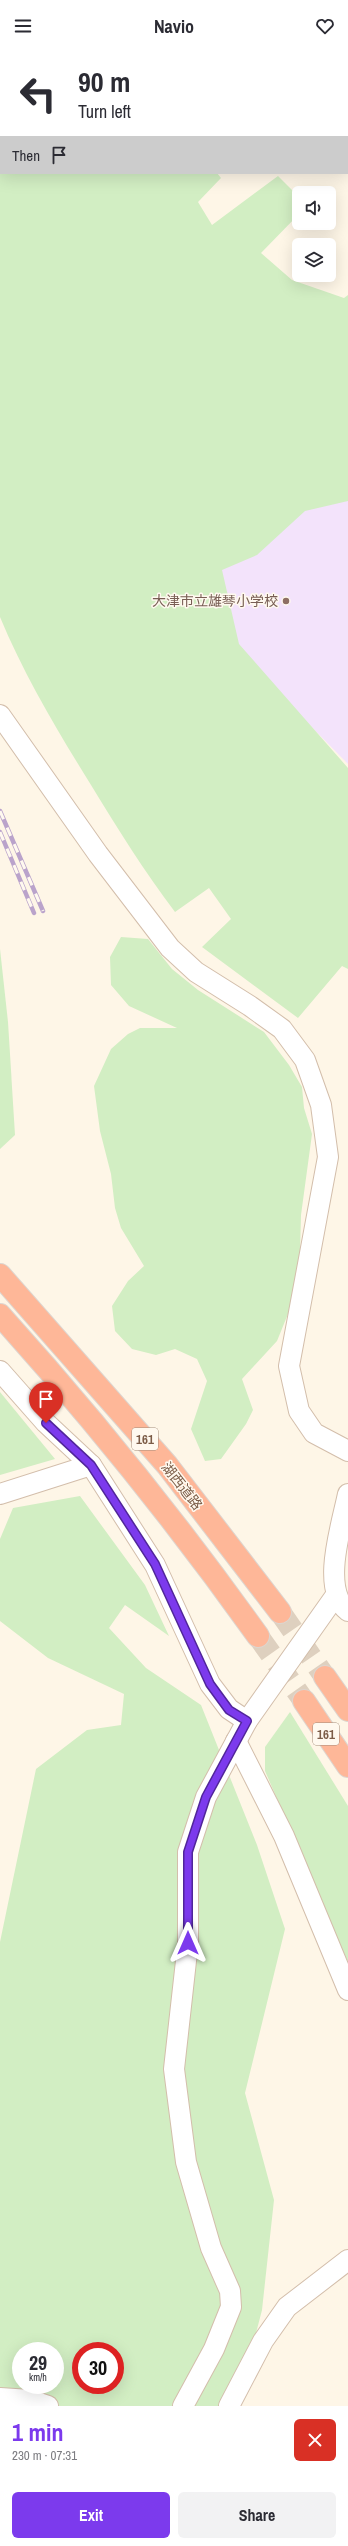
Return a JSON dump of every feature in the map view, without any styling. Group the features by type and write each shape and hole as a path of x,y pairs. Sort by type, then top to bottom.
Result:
{"highway":[{"path":"0,1265 44,1322"},
{"name":"湖西道路","path":"0,1275 44,1322 167,1465 280,1612"},
{"name":"湖西道路","path":"0,1315 144,1484 200,1555 258,1636"},
{"path":"0,1327 61,1386"},
{"name":"161","path":"325,1677 348,1710"},
{"name":"161","path":"304,1701 348,1766"}],"street":[{"path":"0,715 98,854 170,948 196,972 250,1006 282,1029 305,1060 321,1105 328,1157 289,1366 299,1411 310,1428 314,1433 348,1451"},
{"path":"0,1371 46,1423 91,1465 155,1564 210,1684 229,1710 247,1721"},
{"path":"0,1494 91,1465"},
{"path":"348,1494 333,1586 342,1606 348,1611"},
{"path":"183,2406 214,2349 230,2307 230,2292 211,2248 186,2162 174,2069 188,1943 188,1852 206,1797 247,1721 336,1595"},
{"path":"236,1741 284,1836 348,1990"},
{"path":"229,2406 263,2341 287,2307 348,2260"},
{"path":"0,2398 32,2404"}],"shaded area":[{"name":"大津市立雄琴小学校","path":"348,484 348,764 230,644 218,559"}],"green space":[{"path":"0,174 218,174 221,178 198,202 212,225 278,176 292,190 292,221 261,253 292,280 292,282 298,282 344,298 348,295 348,501 305,511 257,555 222,570 239,644 348,768 348,969 342,966 298,1018 202,947 231,919 209,888 175,912 111,818 66,744 42,703 0,617"},
{"path":"121,937 148,939 172,969 198,990 264,1032 289,1065 302,1087 304,1108 312,1134 301,1215 300,1252 290,1309 277,1341 242,1379 253,1410 246,1424 221,1459 205,1461 191,1429 207,1381 197,1359 175,1349 156,1355 132,1349 115,1331 112,1306 128,1281 144,1266 121,1228 115,1208 111,1174 100,1131 94,1086 111,1049 128,1034 140,1028 177,1028 129,1006 111,985 110,957"},
{"path":"0,949 8,1022 15,1135 0,1149"},
{"path":"0,1392 55,1459 0,1475"},
{"path":"80,1496 145,1585 169,1636 125,1605 109,1628 146,1668 201,1705 257,1845 285,1929 245,2093 274,2200 262,2310 237,2406 0,2406 0,1942 36,1769 87,1730 121,1725 124,1694 48,1658 0,1621 0,1539 13,1508"},
{"path":"290,1712 348,1806 348,1962 265,1771 265,1747"}],"tunnel":[{"path":"280,1612 325,1677"},
{"path":"258,1636 304,1701"}],"railway":[{"path":"0,811 43,911"},
{"path":"0,832 34,913"}],"place":[{"name":"大津市立雄琴小学校","path":"286,601"}],"route":[{"path":"46,1423 91,1465 114,1498 155,1564 210,1684 229,1710 247,1721 206,1797 188,1852 188,1943"}]}
